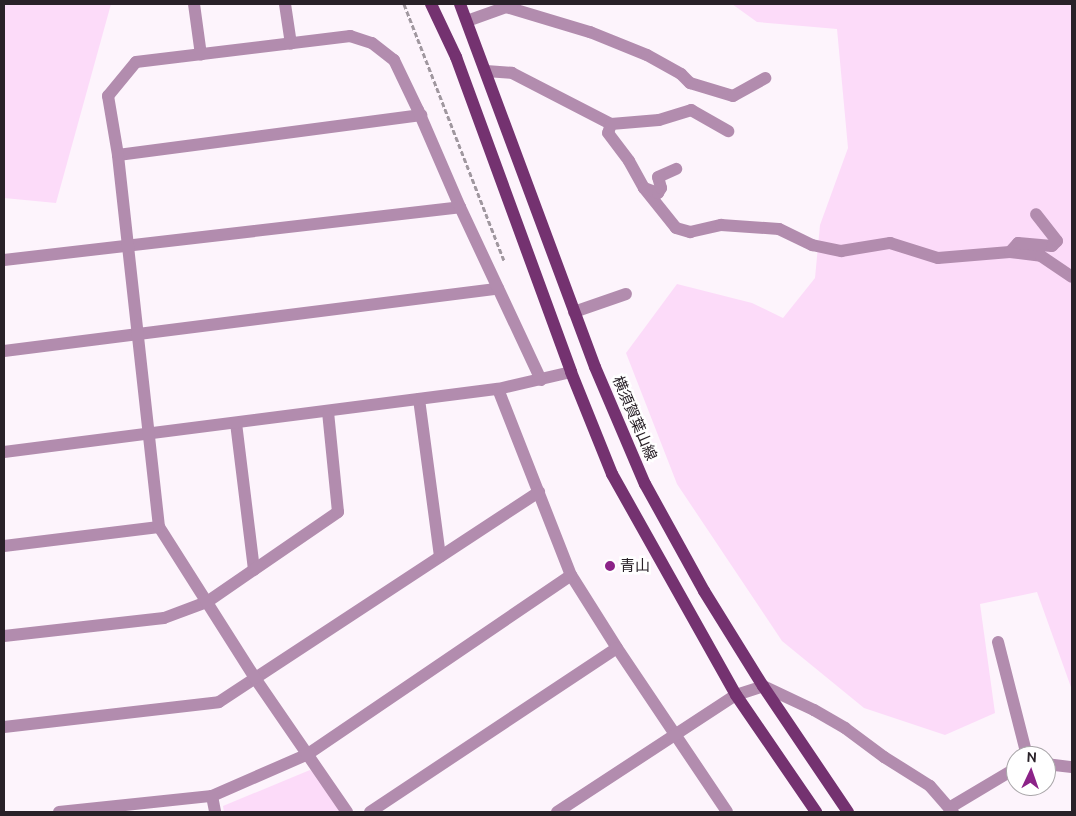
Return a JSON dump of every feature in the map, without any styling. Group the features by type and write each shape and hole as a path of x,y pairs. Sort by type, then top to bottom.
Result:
{"main road":[{"path":"431,4 456,57 571,372 612,474 736,695 816,812"},
{"name":"横須賀葉山線","path":"460,4 595,367 645,484 704,591 763,686 848,812"}],"street":[{"path":"194,4 201,55"},
{"path":"285,4 291,44"},
{"path":"467,21 511,6 590,32 648,56 681,74 690,83 733,96 765,78"},
{"path":"348,812 255,678 159,527 118,155 108,96 136,62 350,36 372,43 394,60 421,115 460,207 541,380"},
{"path":"486,71 512,72 611,124 659,120 691,110 728,131"},
{"path":"118,155 421,115"},
{"path":"611,124 608,132 629,161 644,188 676,228 690,232 721,225 779,229 812,245 841,251 890,243 938,258 1010,252 1041,256 1072,277"},
{"path":"644,188 658,193 661,188 658,177 676,169"},
{"path":"4,260 460,207"},
{"path":"1010,252 1018,243 1052,246 1057,241 1036,214"},
{"path":"4,351 498,289"},
{"path":"574,312 626,294"},
{"path":"4,452 498,389 571,372"},
{"path":"498,389 571,575 674,735 727,812"},
{"path":"418,399 440,557"},
{"path":"4,636 164,618 207,602 338,512 328,411"},
{"path":"236,422 254,570"},
{"path":"4,727 220,702 539,492"},
{"path":"4,546 159,527"},
{"path":"59,812 212,796 308,754 571,575"},
{"path":"998,642 1024,746"},
{"path":"370,812 617,648"},
{"path":"557,812 736,695 763,686 814,710 845,728 884,757 930,786 951,810 1006,774"},
{"path":"1056,765 1072,767"},
{"path":"212,796 215,812"}],"path":[{"path":"404,4 507,267"}],"shaded area":[{"path":"4,4 111,4 56,203 4,198"},
{"path":"732,4 1072,4 1072,690 1037,592 980,604 995,713 945,735 864,708 782,641 677,484 626,353 677,284 752,303 783,318 815,278 820,225 848,148 837,29 757,22"},
{"path":"310,770 315,774 341,812 224,812 223,806"}],"place":[{"name":"青山","path":"610,566"}]}
